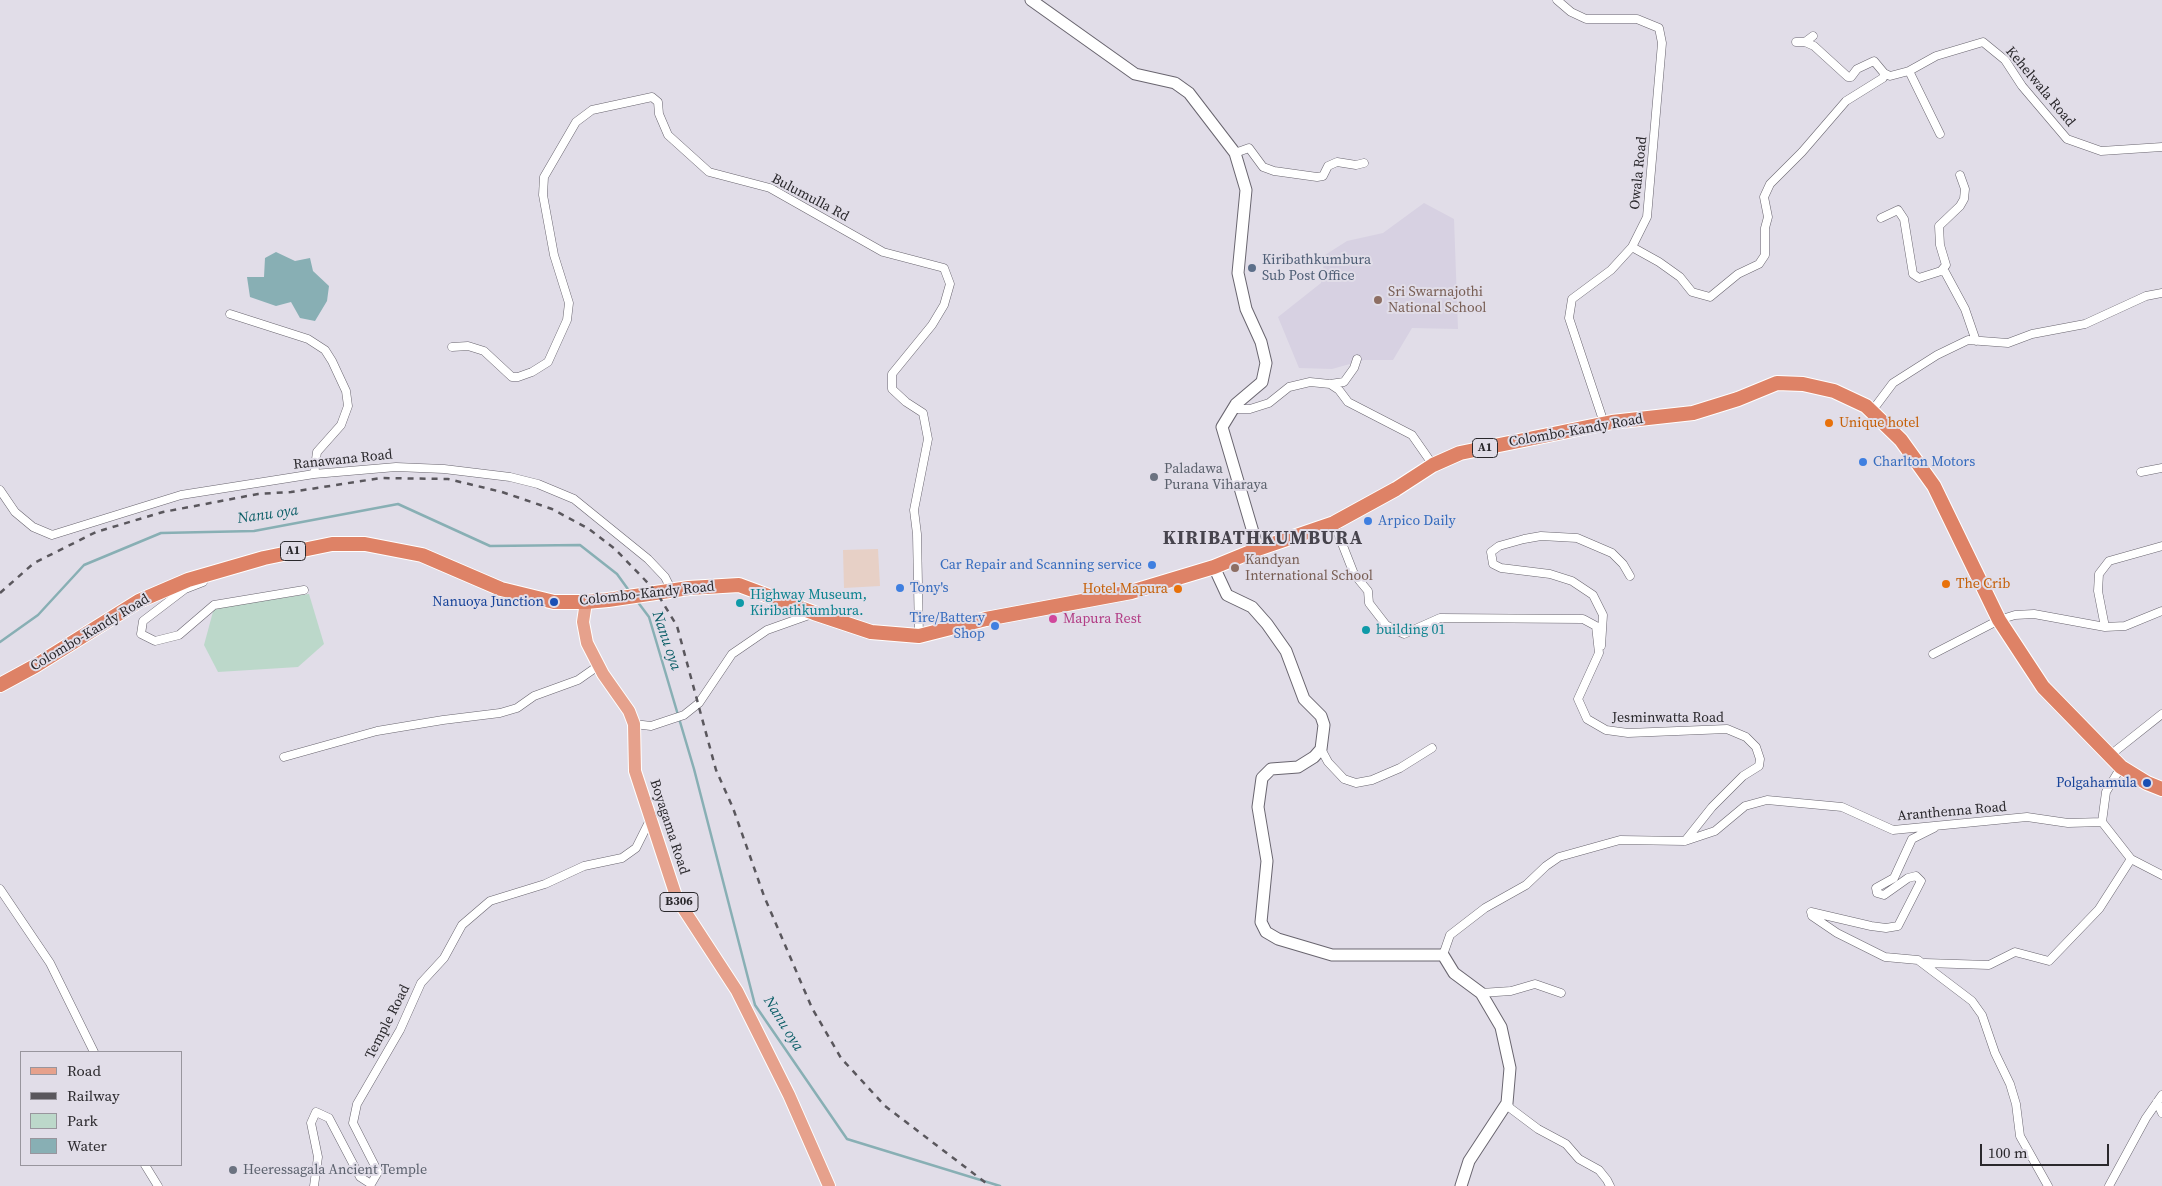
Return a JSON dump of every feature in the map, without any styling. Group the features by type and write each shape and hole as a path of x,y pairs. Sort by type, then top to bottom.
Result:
{"highway":[{"name":"Colombo-Kandy Road","path":"0,685 35,666 139,601 188,580 292,551 332,544 365,544 422,555 501,589 554,602 608,600 704,586 739,585 871,632 919,636 986,619 1131,592 1214,567 1258,548 1334,524 1433,466 1460,453 1604,423 1693,413 1738,399 1777,383 1803,384 1834,391 1872,411 1901,440 1934,486 1999,620 2043,687 2121,767 2147,783 2162,788"}],"main road":[{"path":"1031,0 1135,74 1174,83 1189,93 1235,153 1246,190 1238,274 1246,308 1261,342 1266,363 1262,382 1238,404 1222,427 1258,548"},
{"path":"1214,567 1227,595 1252,607 1286,651 1304,700 1321,716 1324,725 1321,749 1314,757 1298,768 1271,769 1262,778 1258,807 1267,861 1261,922 1266,932 1278,939 1332,955 1443,955 1454,972 1481,993 1501,1027 1510,1068 1507,1103 1469,1161 1461,1186"},
{"name":"Boyagama Road","path":"586,602 583,629 587,643 598,666 629,711 634,724 635,771 677,899 737,991 789,1095 829,1186"}],"street":[{"name":"Owala Road","path":"1557,0 1571,12 1586,19 1638,18 1659,28 1662,44 1647,217 1632,247 1611,270 1572,299 1569,318 1604,423"},
{"path":"1805,42 1812,36"},
{"path":"1632,247 1659,262 1680,277 1692,292 1710,298 1738,274 1759,264 1765,255 1764,228 1768,217 1764,196 1770,184 1802,152 1846,102 1883,78 1884,73 1874,61 1857,69 1851,77 1848,76 1814,46 1805,42 1796,42"},
{"name":"Kehelwala Road","path":"1884,73 1890,76 1909,71 1936,56 1982,42 2005,60 2022,86 2067,139 2101,151 2162,147"},
{"path":"1909,71 1940,134"},
{"name":"Bulumulla Rd","path":"452,347 468,346 484,351 512,377 532,372 548,362 567,320 569,303 554,255 544,194 544,177 576,122 592,110 652,97 658,102 659,114 668,135 709,172 770,188 883,252 944,268 950,284 944,305 932,325 892,374 892,389 906,402 923,413 928,439 914,510 917,534 919,636"},
{"path":"1235,153 1249,148 1263,167 1274,171 1317,177 1323,176 1328,166 1337,162 1356,165 1364,163"},
{"path":"1881,218 1898,210 1904,219 1913,274 1919,278 1941,271 1946,265 1940,245 1939,226 1960,206 1964,199 1965,189 1960,175"},
{"path":"1941,271 1945,272 1965,309 1976,341"},
{"path":"1872,411 1893,383 1937,355 1968,340 2008,343 2032,334 2085,324 2146,296 2162,293"},
{"path":"230,314 308,340 325,350 332,361 346,392 348,406 341,425 317,452 314,474"},
{"path":"1238,404 1250,409 1269,403 1289,387 1310,382 1330,384 1344,382 1354,368 1357,359"},
{"path":"1330,384 1339,390 1348,402 1412,435 1433,466"},
{"name":"Ranawana Road","path":"0,490 15,512 33,527 52,535 181,495 314,474 396,467 510,477 538,484 574,499 648,559 664,577 672,591"},
{"path":"2141,472 2162,468"},
{"path":"1334,524 1354,574 1368,591 1369,603 1386,625 1404,634 1440,618 1583,619 1596,626 1599,653"},
{"path":"1599,653 1604,615 1592,595 1572,581 1550,574 1501,568 1493,564 1491,552 1499,546 1541,536 1577,538 1612,553 1623,564 1630,576"},
{"path":"2105,627 2098,591 2099,574 2109,561 2162,546"},
{"path":"243,564 185,589 143,621 141,634 155,641 179,635 214,605 304,590"},
{"path":"1933,654 1999,620 2015,614 2034,614 2105,627 2125,626 2162,611"},
{"path":"634,724 651,726 684,715 699,703 732,654 767,630 814,613"},
{"name":"Jesminwatta Road","path":"1599,653 1578,700 1586,719 1606,730 1628,733 1727,729 1746,737 1756,747 1760,759 1759,766 1743,776 1712,807 1685,841"},
{"path":"284,757 377,731 500,713 517,708 534,696 578,680 598,666"},
{"path":"2109,756 2162,714"},
{"path":"1321,749 1328,762 1344,779 1356,783 1372,780 1400,768 1432,748"},
{"path":"2121,767 2106,792 2102,822 2131,858 2162,874"},
{"name":"Aranthenna Road","path":"1443,955 1450,935 1485,908 1526,885 1546,866 1559,857 1620,840 1685,841 1715,831 1745,806 1766,800 1842,807 1893,830 2027,818 2068,824 2102,822"},
{"name":"Temple Road","path":"314,1186 318,1157 311,1123 316,1112 329,1118 360,1177 371,1184 378,1172 353,1123 357,1104 400,1030 422,983 444,958 462,925 490,901 545,884 584,866 622,858 636,848 650,820"},
{"path":"1940,825 1912,839 1894,878 1876,888 1877,893 1884,895 1908,878 1916,876 1920,882 1898,926 1886,928 1870,926 1811,912 1812,916 1836,933 1885,957 1918,960 1925,963 1972,1002 1982,1015 1995,1053 2010,1084 2016,1104 2020,1136 2048,1186"},
{"path":"1925,963 1989,965 2015,952 2049,961 2099,909 2131,858"},
{"path":"0,889 50,963 94,1051"},
{"path":"1481,993 1511,992 1535,984 1561,993"},
{"path":"2159,1098 2162,1113"},
{"path":"2110,1186 2159,1098"},
{"path":"1507,1103 1510,1108 1538,1129 1566,1144 1579,1159 1600,1170 1610,1186"},
{"path":"146,1166 158,1186"}],"shaded area":[{"name":"Sri Swarnajothi National School","path":"1424,203 1454,219 1458,329 1412,328 1393,360 1364,360 1332,369 1299,368 1278,317 1321,283 1325,255 1347,241 1383,233"},
{"path":"878,549 880,586 844,588 843,550"}],"green space":[{"path":"309,594 324,644 298,667 218,672 204,645 214,608"}],"water":[{"path":"276,252 295,261 310,258 313,271 329,286 327,301 315,321 300,318 291,302 276,306 250,297 247,277 264,277 265,258"}],"waterway":[{"name":"Nanu oya","path":"0,642 38,615 84,565 161,533 254,531 398,504 490,546 580,545 617,574 630,592"},
{"name":"Nanu oya","path":"637,601 649,617 694,769 755,1005 847,1139 1000,1186"}],"railway":[{"path":"0,593 34,563 96,532 163,512 258,494 291,492 381,478 448,479 502,492 552,509 589,529 615,549 657,593 677,626 716,770 733,808 764,896 812,1008 841,1058 885,1106 990,1186"}],"place":[{"name":"Kiribathkumbura Sub Post Office","path":"1252,268"},
{"name":"Sri Swarnajothi National School","path":"1378,300"},
{"name":"Unique hotel","path":"1829,423"},
{"name":"Charlton Motors","path":"1863,462"},
{"name":"Paladawa Purana Viharaya","path":"1154,477"},
{"name":"Arpico Daily","path":"1368,521"},
{"name":"Car Repair and Scanning service","path":"1152,565"},
{"name":"Kandyan International School","path":"1235,568"},
{"name":"The Crib","path":"1946,584"},
{"name":"Tony's","path":"900,588"},
{"name":"Hotel Mapura","path":"1178,589"},
{"name":"Nanuoya Junction","path":"554,602"},
{"name":"Highway Museum, Kiribathkumbura.","path":"740,603"},
{"name":"Mapura Rest","path":"1053,619"},
{"name":"Tire/Battery Shop","path":"995,626"},
{"name":"building 01","path":"1366,630"},
{"name":"Polgahamula","path":"2147,783"},
{"name":"Heeressagala Ancient Temple","path":"233,1170"}],"district":[{"name":"KIRIBATHKUMBURA","path":"1263,539"}]}
